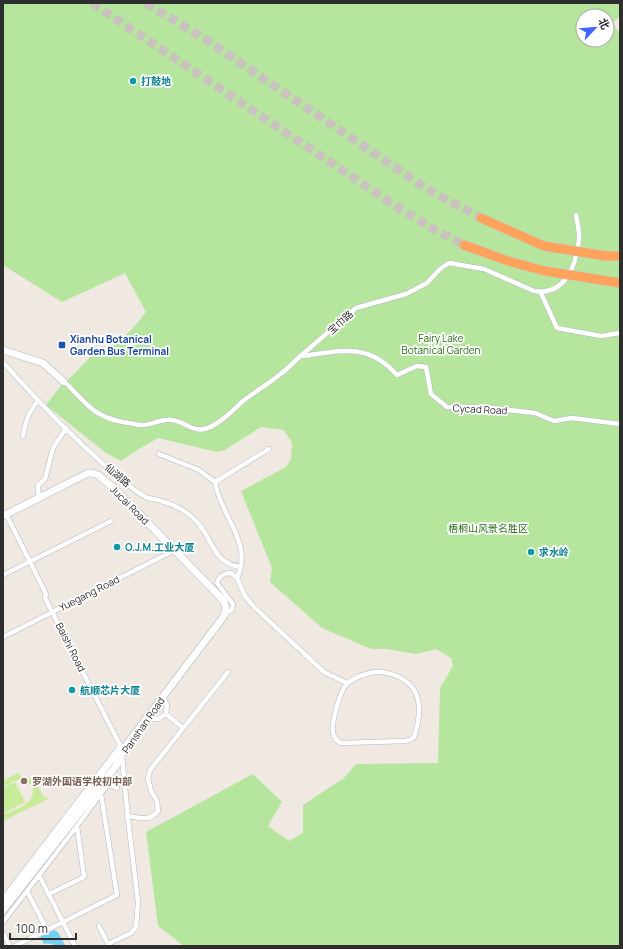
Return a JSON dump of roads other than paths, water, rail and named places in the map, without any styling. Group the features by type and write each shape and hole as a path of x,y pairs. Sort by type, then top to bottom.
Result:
{"highway":[{"path":"481,218 544,246 606,256 620,256"},
{"path":"464,245 508,261 545,271 620,283"}],"street":[{"path":"576,215 580,238 568,279 560,287 541,292 557,328 601,336 620,333"},
{"name":"宝巾路","path":"66,383 94,412 105,418 140,425 170,419 177,420 198,429 204,429 216,423 289,368 296,360 303,356 356,308 406,294 427,283 440,269 449,263 484,269 534,291 541,292"},
{"path":"3,350 43,363 66,383"},
{"name":"Cycad Road","path":"303,356 349,350 370,354 387,364 397,375 417,366 426,367 431,394 447,407 483,407 535,413 554,421 572,418 620,424"},
{"name":"仙湖路","path":"3,362 38,401 85,447 147,498 176,506 195,519 206,533 215,551 222,560 230,566 241,567"},
{"path":"23,436 25,422 29,412 38,401"},
{"path":"39,498 38,485 44,480 54,448 66,428"},
{"path":"216,482 269,449"},
{"path":"159,454 199,470 216,482 217,491 237,535 243,556 237,578"},
{"name":"Jucai Road","path":"5,515 88,473 94,473 117,491 224,601 225,615"},
{"name":"Baishi Road","path":"5,515 30,561 46,594 45,598 121,751"},
{"path":"3,575 111,521"},
{"name":"Yuegang Road","path":"3,637 175,550"},
{"path":"225,615 232,610 233,604 217,583 220,576 231,573 237,578 245,596 254,607 324,672 347,683"},
{"name":"Panshan Road","path":"3,901 127,744 225,615"},
{"path":"127,816 146,819 154,816 158,811 157,801 151,791 148,779 150,770 228,672"},
{"path":"374,672 388,673 402,679 413,689 418,701 414,737 405,741 338,742 334,737 333,728 340,693 347,683 359,676 374,672"},
{"path":"163,697 167,705 166,714"},
{"path":"166,714 183,728"},
{"path":"147,718 158,718 166,714"},
{"path":"98,926 108,945 131,933 136,927 138,902 127,816 121,751"},
{"name":"Panshan Road","path":"3,910 116,766 121,751"},
{"path":"3,922 108,784 117,788"},
{"path":"15,946 117,895 101,794"},
{"path":"49,894 84,877 77,826"},
{"path":"39,875 75,946"},
{"path":"28,891 47,930"},
{"path":"3,933 10,946"}],"water":[{"path":"54,930 58,932 65,945 59,946 44,944 40,937"}],"tunnel":[{"path":"92,3 397,207 435,230 464,245"},
{"path":"146,3 208,41 427,189 481,218"}],"place":[{"name":"打鼓地","path":"133,81"},
{"name":"Xianhu Botanical Garden Bus Terminal","path":"62,345"},
{"name":"O.J.M.工业大厦","path":"117,547"},
{"name":"求水岭","path":"531,552"},
{"name":"航顺芯片大厦","path":"72,690"},
{"name":"罗湖外国语学校初中部","path":"24,781"}],"park label":[{"name":"Fairy Lake Botanical Garden","path":"441,344"},
{"name":"梧桐山风景名胜区","path":"488,528"}]}
